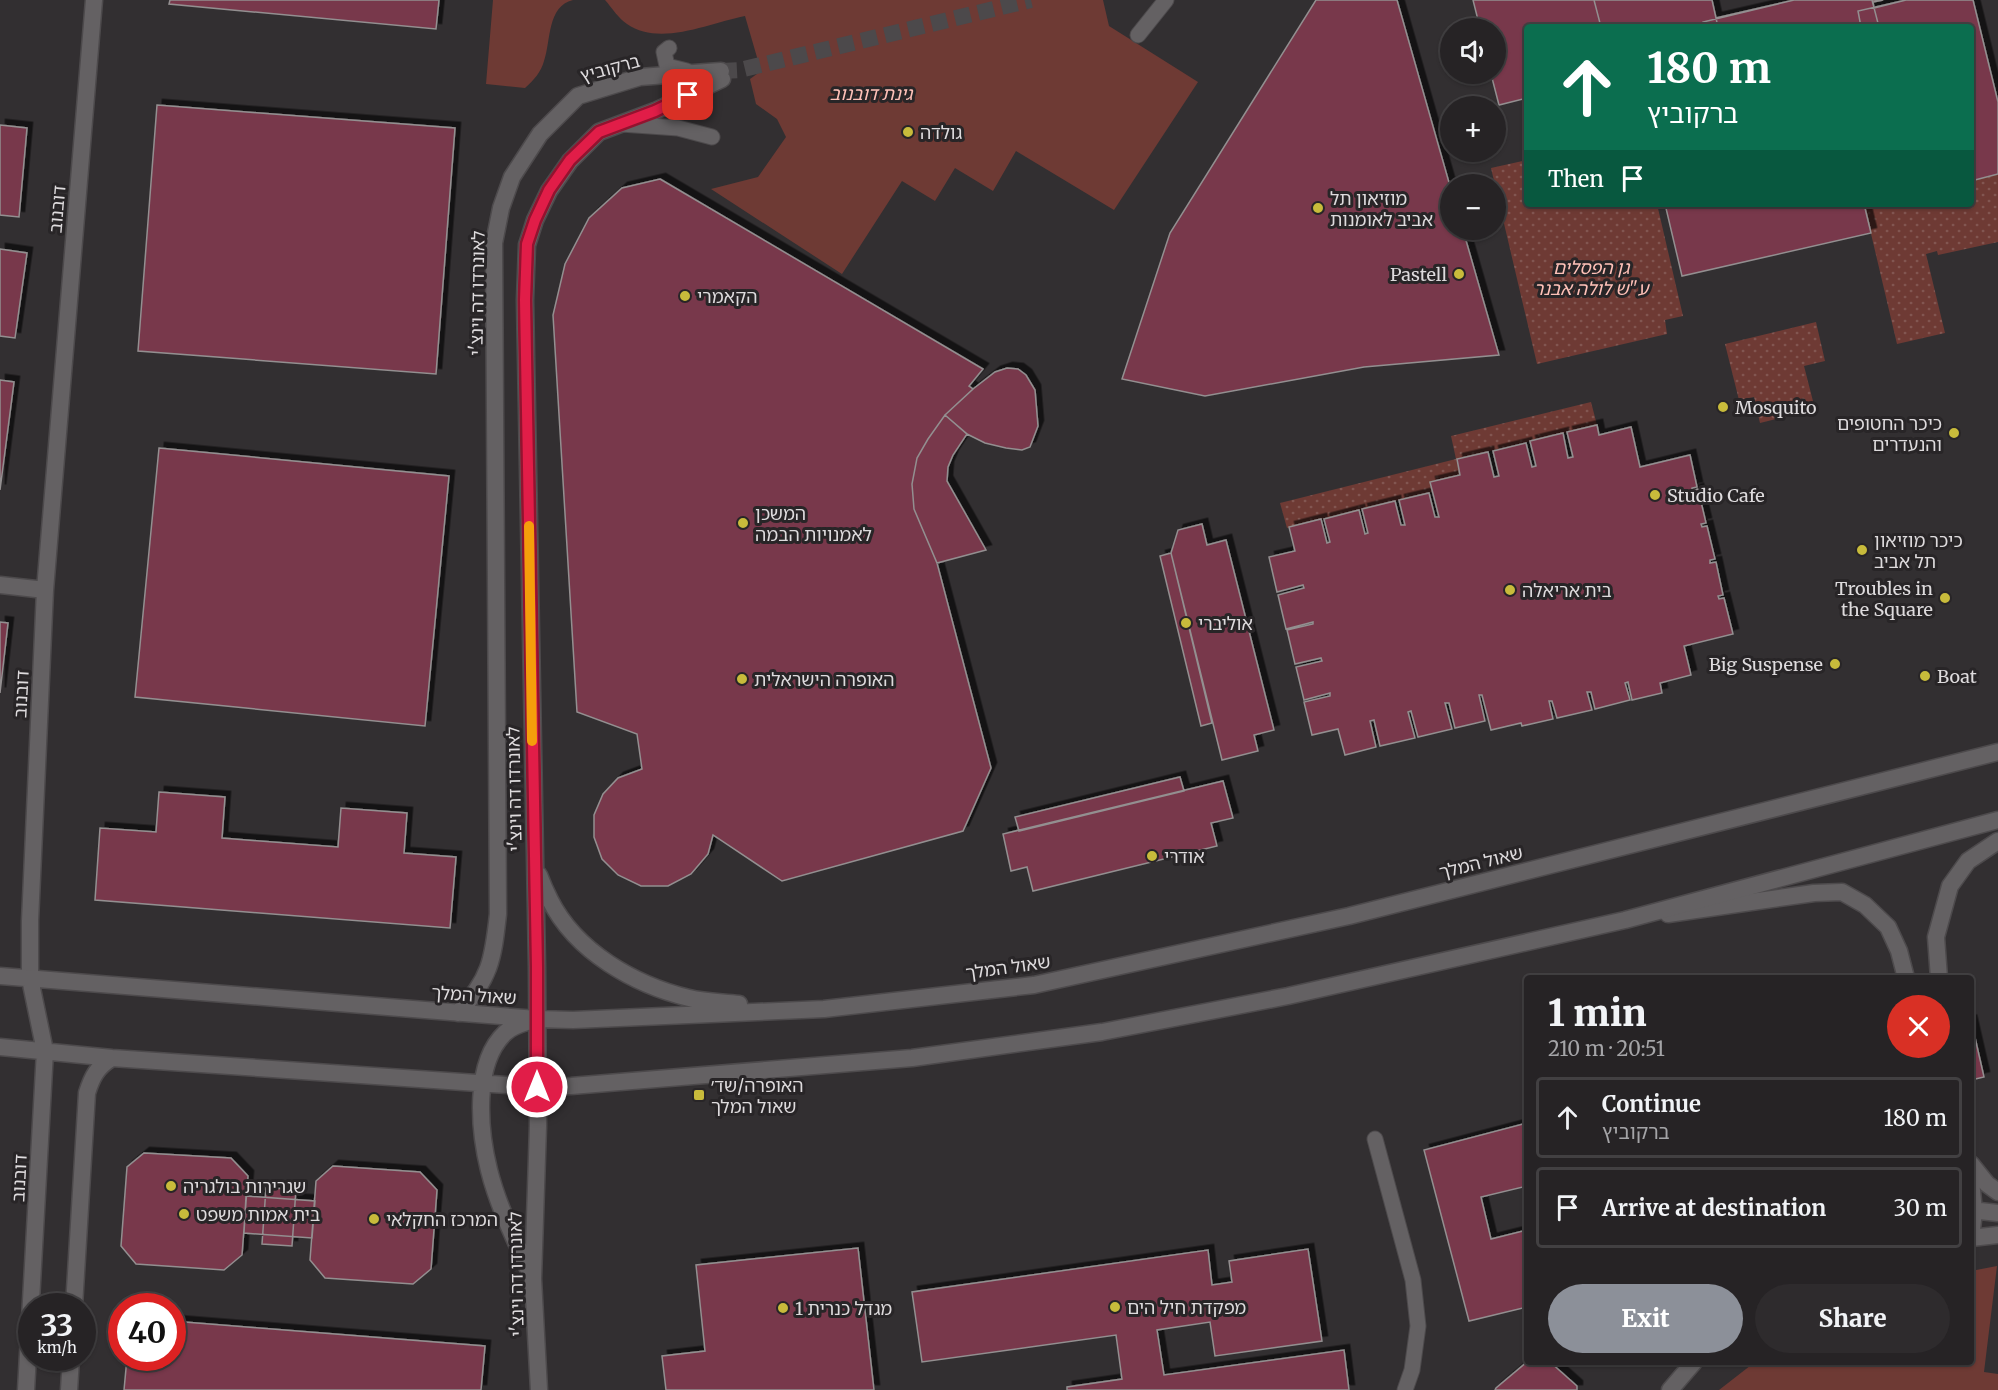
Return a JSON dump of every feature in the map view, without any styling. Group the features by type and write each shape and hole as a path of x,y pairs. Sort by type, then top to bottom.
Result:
{"street":[{"name":"דובנוב","path":"26,1390 45,1051 30,979 30,921 45,590 94,0"},
{"name":"ברקוביץ","path":"512,177 540,134 578,96 640,77 698,73 721,75 655,111 599,132 570,160 549,190"},
{"name":"לאונרדו דה וינצ'י","path":"458,1013 476,994 489,969 498,914 494,243 501,208 512,177"},
{"name":"לאונרדו דה וינצ'י","path":"539,1390 533,1279 537,967 525,300 527,244 549,190"},
{"path":"0,585 45,590"},
{"name":"שאול המלך","path":"0,976 537,1019 573,1020 824,1009 1034,985 1080,975 1349,916 1998,752"},
{"path":"0,1047 112,1058 537,1087 912,1058 1102,1032 1288,996 1625,920 1998,820"},
{"path":"1938,975 1936,937 1950,886 1968,861 1998,841"},
{"path":"535,866 550,902 568,927 613,967 650,986 690,998 738,1004 824,1009"},
{"path":"1625,920 1814,893 1842,892 1865,905 1888,927 1899,951 1905,975"},
{"path":"533,1279 508,1225 489,1170 482,1126 486,1063 494,1047 515,1026 537,1019"},
{"path":"75,1293 87,1093 95,1072 112,1058"},
{"path":"1974,1168 1987,1184 1998,1192"},
{"path":"1974,1211 1998,1213"},
{"path":"1974,1237 1998,1235"},
{"path":"1670,1390 1691,1365"},
{"path":"69,1390 70,1371"}],"lane":[{"path":"1138,35 1166,0"},
{"path":"669,48 664,51 667,66 698,73"},
{"path":"621,124 678,128 712,137"},
{"path":"1375,1139 1413,1280 1418,1326 1412,1370 1406,1390"}],"green space":[{"path":"493,0 573,0 558,9 551,25 543,65 537,76 525,88 486,84"},
{"name":"גינת דובנוב","path":"605,0 1103,0 1109,26 1198,82 1114,210 1016,151 993,191 955,168 935,201 902,181 842,274 711,189 758,177 786,137 777,119 756,104 750,79 761,71 745,16 685,31 654,33 640,31 627,24"},
{"name":"גן הפסלים ע\"ש לולה אבנר","path":"1524,161 1524,207 1658,207 1683,316 1665,320 1667,334 1537,364 1506,232 1506,174 1492,174 1491,168"},
{"path":"1998,174 1998,242 1938,255 1937,251 1926,254 1945,333 1897,344 1865,207 1974,207 1974,180"},
{"path":"1816,322 1825,361 1804,366 1815,409 1760,423 1754,397 1739,400 1725,344"},
{"path":"1591,402 1597,425 1457,459 1460,475 1430,482 1432,492 1287,528 1280,503 1456,459 1451,436"},
{"path":"1997,1266 1984,1372 1998,1374 1998,1390 1719,1390 1751,1365 1974,1365 1974,1270"}],"building":[{"path":"170,0 439,0 436,29 169,4"},
{"name":"מוזיאון תל אביב לאומנות","path":"1316,0 1397,0 1440,151 1440,162 1443,162 1447,174 1440,174 1440,240 1466,240 1499,355 1364,367 1205,396 1122,379 1170,233"},
{"name":"מוזיאון תל אביב לאומנות","path":"1316,0 1397,0 1440,151 1440,162 1443,162 1447,174 1440,174 1440,240 1466,240 1499,355 1364,367 1205,396 1122,379 1170,233"},
{"path":"1473,0 1712,0 1716,18 1794,0 1883,0 1873,2 1874,8 1906,0 1973,0 1998,102 1998,174 1974,180 1974,24 1524,24 1524,99 1506,103 1506,96 1497,96 1494,84 1506,84 1506,18 1478,18"},
{"path":"1473,0 1594,0 1600,24 1524,24 1524,99 1506,103 1506,96 1497,96 1494,84 1506,84 1506,18 1478,18"},
{"path":"1594,0 1712,0 1717,24 1600,24"},
{"path":"1794,0 1872,0 1878,24 1703,24 1703,22"},
{"path":"1906,0 1973,0 1998,102 1998,174 1974,180 1974,24 1860,24 1858,11"},
{"path":"157,105 455,128 436,374 138,351"},
{"path":"0,125 27,128 19,217 0,215"},
{"name":"המשכן לאמנויות הבמה","path":"660,179 983,369 969,386 973,389 945,415 928,439 917,458 912,484 914,509 937,563 991,768 963,831 782,881 713,835 708,854 691,874 668,886 641,886 618,875 602,859 594,837 594,815 603,794 618,778 642,769 637,734 577,712 553,315 565,264 589,218 622,188"},
{"path":"1666,207 1865,207 1871,233 1682,276"},
{"path":"1666,207 1865,207 1871,233 1682,276"},
{"path":"0,249 27,253 15,338 0,336"},
{"path":"1007,368 1018,369 1026,375 1035,390 1038,426 1030,447 1022,450 985,443 967,434 945,415 995,372"},
{"path":"0,380 14,382 0,490"},
{"path":"945,415 967,434 953,455 948,467 947,481 986,550 937,563 914,509 912,484 917,458"},
{"name":"בית אריאלה","path":"1597,425 1599,435 1631,427 1640,467 1690,455 1697,487 1692,488 1692,491 1698,489 1706,523 1701,524 1702,527 1707,526 1715,559 1710,560 1710,563 1716,562 1723,595 1718,596 1719,599 1724,598 1733,634 1684,646 1691,675 1660,683 1662,693 1632,700 1628,682 1625,683 1630,700 1595,709 1591,692 1587,692 1592,710 1557,718 1552,701 1549,701 1553,719 1491,730 1482,695 1479,695 1485,721 1455,728 1449,703 1445,703 1452,729 1418,737 1411,711 1408,712 1415,738 1380,746 1374,720 1370,721 1376,747 1345,755 1338,729 1312,735 1304,702 1330,696 1330,693 1304,700 1296,667 1322,661 1321,658 1295,664 1287,630 1313,624 1313,622 1286,629 1278,595 1304,588 1303,585 1277,592 1269,557 1295,551 1289,527 1321,519 1327,543 1330,542 1324,519 1359,510 1365,534 1368,533 1362,509 1395,501 1401,525 1405,525 1399,500 1429,493 1435,517 1439,517 1430,482 1460,475 1457,459 1488,452 1494,477 1499,476 1493,451 1526,443 1532,467 1536,466 1530,441 1563,433 1568,458 1573,457 1567,432"},
{"path":"159,448 449,476 425,726 135,697"},
{"path":"1202,524 1207,545 1226,540 1274,730 1254,735 1258,751 1222,760 1171,553 1178,530"},
{"path":"1171,553 1212,723 1201,726 1160,556"},
{"path":"0,622 8,623 0,693"},
{"path":"1180,777 1184,791 1019,831 1015,817"},
{"path":"1223,781 1233,818 1211,823 1217,846 1033,891 1027,867 1011,871 1003,834"},
{"path":"159,792 225,797 222,838 338,847 341,808 407,813 404,853 456,857 450,928 95,900 100,828 156,832"},
{"path":"1974,1033 1984,1077 1974,1079"},
{"path":"1524,1124 1524,1187 1481,1197 1491,1239 1524,1231 1524,1308 1469,1321 1424,1150"},
{"name":"בית אמות משפט","path":"144,1153 231,1158 248,1176 242,1255 224,1270 136,1264 121,1246 127,1167"},
{"name":"המרכז החקלאי","path":"333,1166 420,1172 437,1190 431,1269 413,1284 325,1278 310,1260 316,1181"},
{"path":"266,1188 296,1189 292,1246 262,1244"},
{"path":"246,1196 315,1201 312,1238 244,1233"},
{"name":"מגדל כנרית 1","path":"858,1248 874,1390 666,1390 662,1356 705,1351 696,1265"},
{"name":"מפקדת חיל הים","path":"1308,1249 1322,1341 1215,1356 1210,1322 1157,1330 1164,1375 1344,1350 1349,1390 1067,1390 1067,1387 1122,1379 1116,1335 922,1362 912,1292 1208,1250 1212,1285 1232,1282 1229,1261"},
{"path":"186,1322 485,1346 481,1390 124,1390 126,1371 186,1371"},
{"path":"1524,1365 1553,1365 1577,1386 1577,1390 1495,1390"}],"tunnel":[{"path":"721,71 740,70 1031,0"}],"slow traffic":[{"path":"529,526 532,741"}],"place":[{"name":"גולדה","path":"908,132"},
{"name":"מוזיאון תל אביב לאומנות","path":"1318,208"},
{"name":"Pastell","path":"1459,274"},
{"name":"הקאמרי","path":"685,296"},
{"name":"Mosquito","path":"1723,407"},
{"name":"כיכר החטופים והנעדרים","path":"1954,433"},
{"name":"Studio Cafe","path":"1655,495"},
{"name":"המשכן לאמנויות הבמה","path":"743,523"},
{"name":"כיכר מוזיאון תל אביב","path":"1862,550"},
{"name":"בית אריאלה","path":"1510,590"},
{"name":"Troubles in the Square","path":"1945,598"},
{"name":"אוליברי","path":"1186,623"},
{"name":"Big Suspense","path":"1835,664"},
{"name":"Boat","path":"1925,676"},
{"name":"האופרה הישראלית","path":"742,679"},
{"name":"אודרי","path":"1152,856"},
{"name":"האופרה/שד׳ שאול המלך","path":"699,1095"},
{"name":"שגרירות בולגריה","path":"171,1186"},
{"name":"בית אמות משפט","path":"184,1214"},
{"name":"המרכז החקלאי","path":"374,1219"},
{"name":"מפקדת חיל הים","path":"1115,1307"},
{"name":"מגדל כנרית 1","path":"783,1308"}],"route":[{"path":"537,1087 537,967 525,300 527,244 549,190 570,160 599,132 655,111 688,95"}]}
